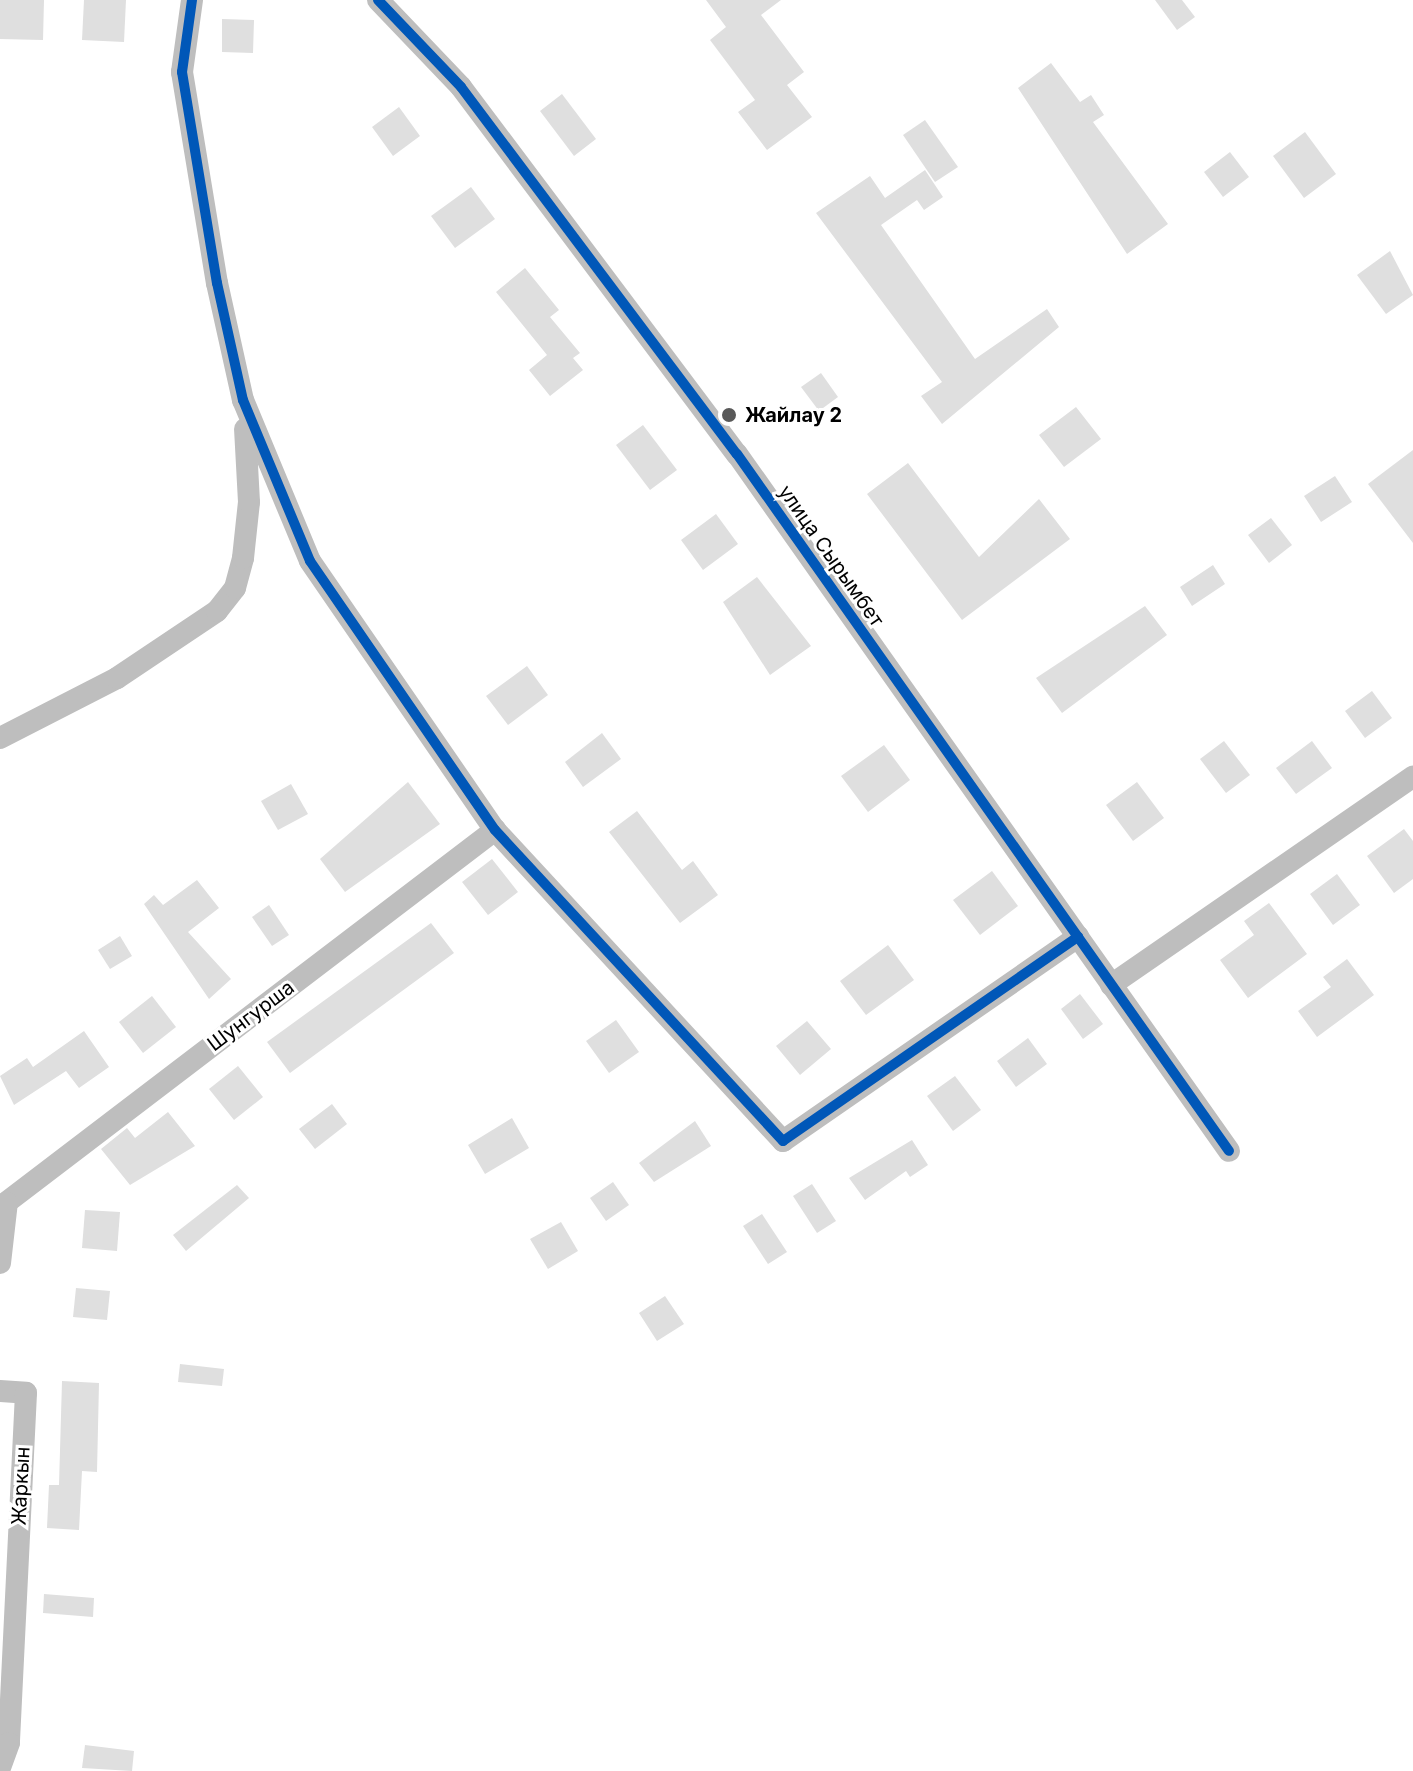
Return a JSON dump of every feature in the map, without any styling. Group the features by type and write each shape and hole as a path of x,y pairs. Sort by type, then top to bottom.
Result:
{"street":[{"path":"0,738 117,678 217,611 235,588 249,502 243,400 182,72 192,0"},
{"name":"улица Сырымбет","path":"378,0 461,87 737,454 1229,1151"},
{"path":"243,400 310,561 495,830 783,1141 1078,937"},
{"path":"1111,985 1413,777"},
{"name":"Шунгурша","path":"3,1202 495,830"},
{"path":"0,1263 3,1202"},
{"name":"Жаркын","path":"0,1391 26,1393 9,1743 0,1768"}],"building":[{"path":"0,0 44,0 43,40 0,39"},
{"path":"84,0 126,0 124,42 82,40"},
{"path":"706,0 781,0 761,15 804,72 787,85 812,117 767,150 738,112 755,100 710,40 726,27"},
{"path":"1155,0 1182,0 1195,17 1177,30"},
{"path":"222,19 254,20 253,53 222,52"},
{"path":"1051,63 1080,102 1091,95 1104,115 1093,122 1168,224 1127,254 1018,88"},
{"path":"562,94 596,139 574,156 540,111"},
{"path":"399,107 420,136 393,156 372,127"},
{"path":"925,120 958,167 935,182 903,135"},
{"path":"1305,132 1336,174 1304,198 1273,156"},
{"path":"1230,152 1249,177 1223,197 1204,172"},
{"path":"925,170 943,197 924,210 917,200 881,225 975,359 1047,309 1059,327 942,424 921,396 942,382 816,213 870,176 885,198"},
{"path":"471,187 495,219 455,248 431,216"},
{"path":"1390,251 1413,295 1386,314 1357,275"},
{"path":"525,268 559,310 550,317 580,353 573,358 583,370 550,396 529,370 547,355 496,292"},
{"path":"821,373 838,397 819,411 801,387"},
{"path":"1076,407 1101,439 1064,467 1039,435"},
{"path":"643,425 677,470 650,490 616,445"},
{"path":"1413,450 1413,543 1368,484"},
{"path":"908,463 979,557 1039,499 1070,539 962,620 867,494"},
{"path":"1335,476 1352,502 1321,522 1304,496"},
{"path":"716,514 738,544 703,570 681,540"},
{"path":"1271,518 1292,545 1269,563 1248,535"},
{"path":"1213,565 1225,584 1192,606 1180,587"},
{"path":"757,577 811,646 770,675 723,602"},
{"path":"1145,606 1167,635 1062,713 1036,678"},
{"path":"527,666 548,695 508,725 486,696"},
{"path":"1372,691 1392,718 1365,738 1345,711"},
{"path":"602,733 621,759 583,787 565,762"},
{"path":"1224,741 1250,775 1226,793 1200,759"},
{"path":"1312,741 1332,768 1296,794 1276,768"},
{"path":"884,745 910,780 868,812 841,776"},
{"path":"408,782 440,824 345,892 320,859"},
{"path":"1137,782 1164,818 1133,841 1106,805"},
{"path":"291,784 308,814 278,830 261,801"},
{"path":"637,811 682,870 693,861 718,895 680,923 609,832"},
{"path":"1404,829 1413,841 1413,879 1394,893 1367,856"},
{"path":"492,859 518,892 488,915 462,882"},
{"path":"992,871 1018,906 980,935 953,900"},
{"path":"1337,874 1360,905 1333,925 1310,894"},
{"path":"197,880 219,908 188,932 231,979 209,999 144,904 154,895 163,905"},
{"path":"1269,903 1307,954 1248,998 1220,960 1254,935 1244,921"},
{"path":"269,905 289,935 272,946 252,917"},
{"path":"431,923 454,953 290,1073 267,1042"},
{"path":"120,936 132,956 110,969 98,950"},
{"path":"888,945 914,980 866,1015 840,981"},
{"path":"1347,959 1374,995 1317,1037 1298,1011 1331,987 1323,977"},
{"path":"1080,994 1103,1024 1083,1039 1061,1009"},
{"path":"152,996 176,1027 143,1053 119,1022"},
{"path":"616,1020 639,1052 609,1073 586,1041"},
{"path":"807,1021 831,1049 800,1075 776,1046"},
{"path":"84,1031 109,1067 79,1088 66,1071 14,1105 0,1076 27,1058 33,1067"},
{"path":"1028,1038 1047,1064 1016,1087 997,1061"},
{"path":"238,1066 263,1097 234,1120 209,1089"},
{"path":"955,1076 981,1110 953,1131 927,1096"},
{"path":"332,1104 347,1124 315,1149 299,1129"},
{"path":"168,1112 195,1146 130,1185 101,1149 127,1128 135,1138"},
{"path":"512,1118 529,1148 485,1174 468,1145"},
{"path":"695,1121 711,1146 654,1182 639,1163"},
{"path":"912,1140 928,1165 910,1177 906,1171 865,1200 849,1178"},
{"path":"613,1182 629,1205 606,1221 590,1198"},
{"path":"812,1184 836,1221 817,1233 793,1196"},
{"path":"237,1185 249,1198 186,1251 173,1235"},
{"path":"85,1210 120,1212 117,1251 82,1248"},
{"path":"762,1214 787,1252 768,1264 743,1226"},
{"path":"561,1222 578,1251 548,1269 530,1239"},
{"path":"76,1288 110,1291 107,1320 73,1317"},
{"path":"665,1296 684,1324 657,1341 639,1313"},
{"path":"180,1364 224,1369 222,1386 178,1382"},
{"path":"62,1381 99,1383 97,1472 82,1471 79,1530 47,1528 49,1485 59,1485"},
{"path":"44,1594 94,1598 93,1617 43,1613"},
{"path":"85,1745 134,1751 132,1771 82,1768"}],"cycle path":[{"path":"192,0 182,72 217,283 243,400 310,561 495,830 783,1141 1078,937"},
{"path":"378,0 461,87 737,454 1229,1151"}],"place":[{"name":"Жайлау 2","path":"729,415"}]}
